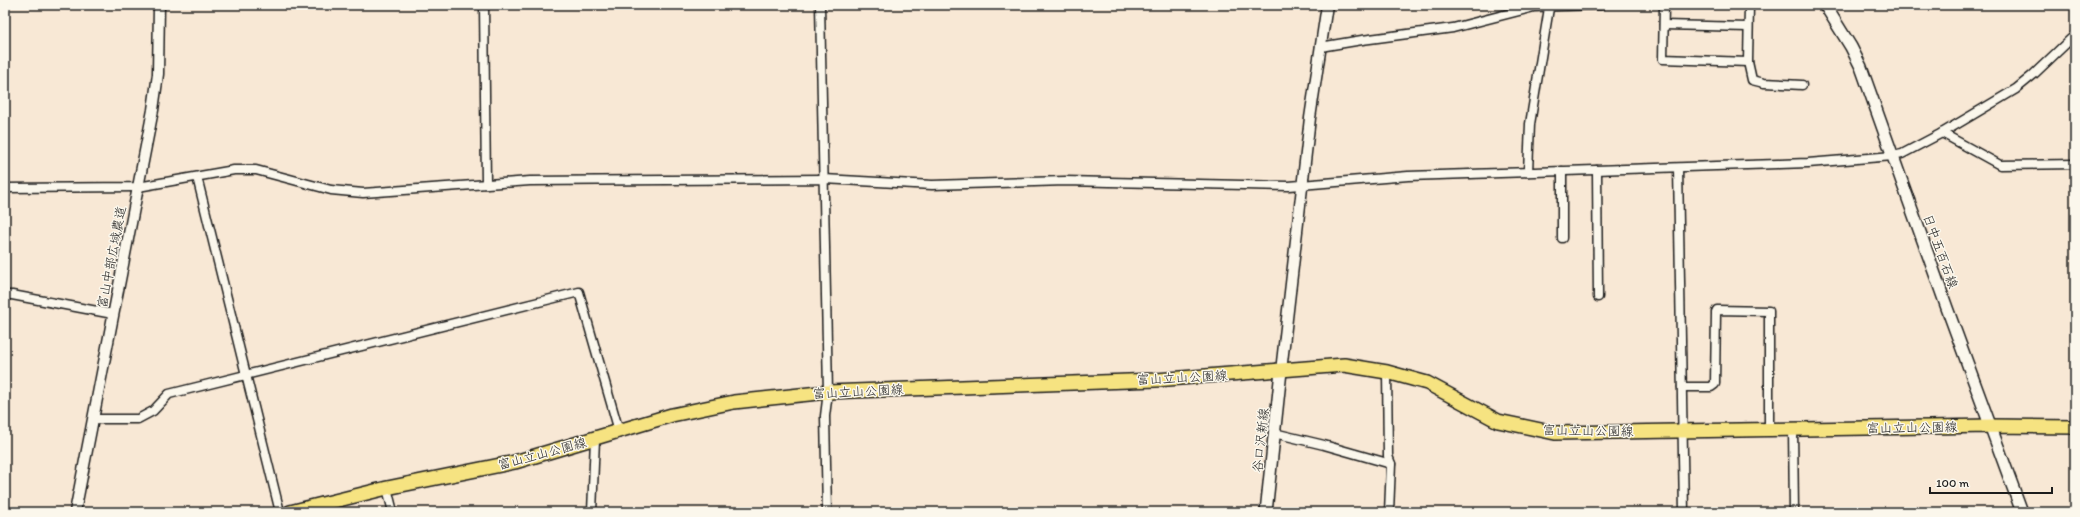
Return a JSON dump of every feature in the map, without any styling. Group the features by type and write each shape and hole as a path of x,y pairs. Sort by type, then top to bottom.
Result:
{"main road":[{"name":"日中五百石線","path":"1828,7 1851,47 1860,67 2022,512"},
{"name":"富山立山公園線","path":"290,512 387,488 515,462 672,415 734,402 828,392 1156,380 1282,371 1316,366 1344,365 1387,372 1427,383 1498,421 1554,433 1991,426 2075,427"},
{"name":"谷口沢新線","path":"1266,512 1282,371"}],"street":[{"name":"富山中部広域農道","path":"75,512 153,110 158,74 159,5"},
{"path":"484,5 486,184"},
{"path":"820,5 828,392 825,416 827,512"},
{"path":"1282,371 1302,185 1327,5"},
{"path":"1320,47 1453,28 1534,7 1549,8 1601,5"},
{"path":"1664,5 1663,59 1748,62"},
{"path":"1749,5 1748,62 1752,80 1764,83 1802,86"},
{"path":"1528,172 1530,124 1549,8"},
{"path":"1664,25 1748,27"},
{"path":"5,188 138,187 234,170 256,170 331,190 363,193 530,181 824,179 932,185 1034,181 1124,184 1302,185 1408,176 1808,163 1902,154 2016,89 2075,35"},
{"path":"1942,132 2000,165 2075,164"},
{"path":"1678,168 1684,512"},
{"path":"1597,170 1598,297"},
{"path":"1562,171 1562,238"},
{"path":"197,177 280,512"},
{"path":"93,419 138,419 153,411 169,394 579,292 619,431"},
{"path":"5,295 12,295 113,314"},
{"path":"1682,387 1711,387 1715,384 1717,310 1769,311 1769,429"},
{"path":"1387,372 1388,456 1391,464 1390,512"},
{"path":"1793,429 1794,512"},
{"path":"1274,433 1324,444 1391,464"},
{"path":"592,512 595,438"},
{"path":"387,488 393,512"}]}
